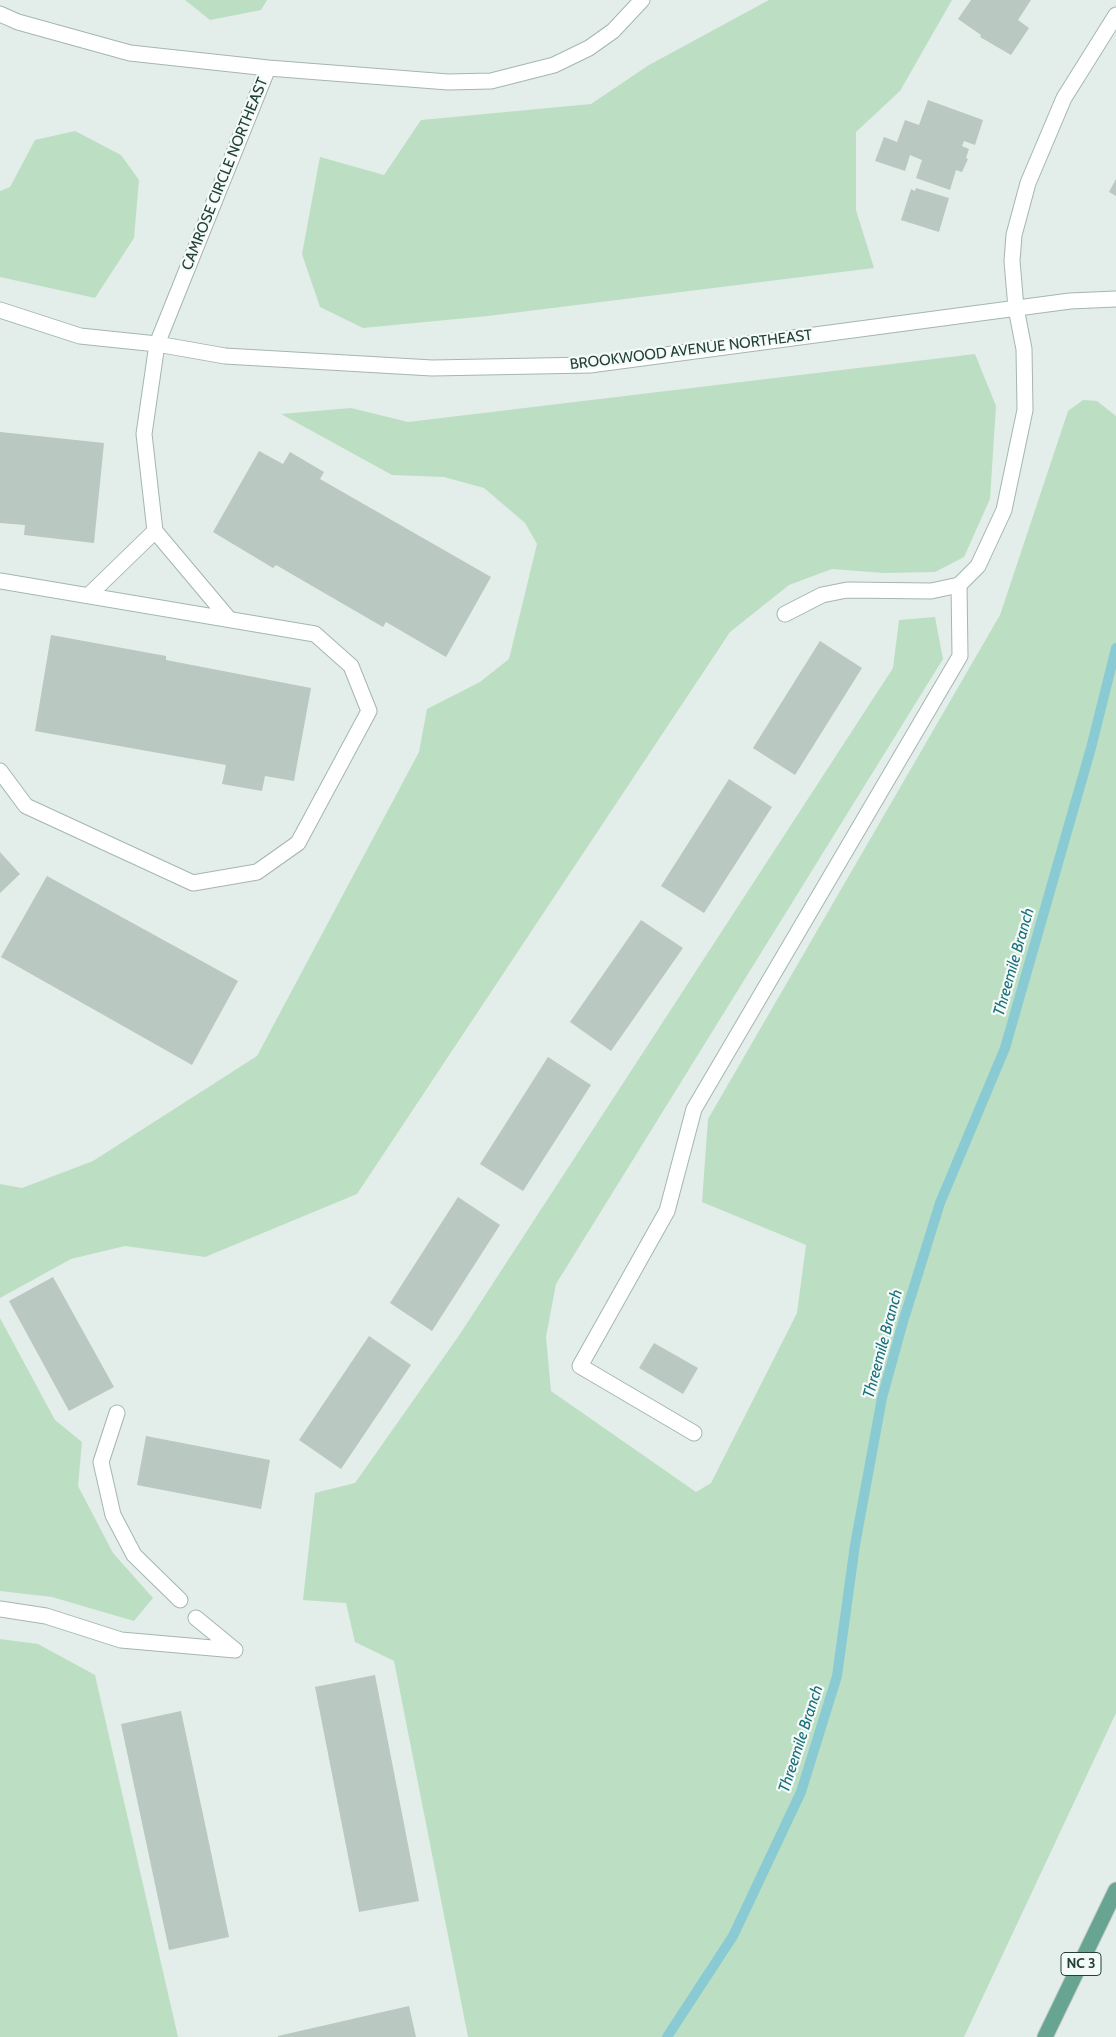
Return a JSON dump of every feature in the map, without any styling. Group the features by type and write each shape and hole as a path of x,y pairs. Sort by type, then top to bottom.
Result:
{"main road":[{"name":"NC 3","path":"1045,2037 1116,1890"}],"street":[{"name":"CAMROSE CIRCLE NORTHEAST","path":"155,531 144,434 157,344 268,68 448,82 491,81 554,65 589,48 613,31 642,0"},
{"path":"0,14 18,22 130,54 268,68"},
{"path":"785,614 822,595 846,590 931,592 959,584 978,566 1004,510 1025,410 1024,349 1016,308 1012,261 1014,235 1028,183 1064,98 1116,15"},
{"name":"BROOKWOOD AVENUE NORTHEAST","path":"0,310 80,336 157,344 225,356 336,364 432,368 590,366 1016,308 1116,299"},
{"path":"90,594 155,531 229,619"},
{"path":"0,581 90,594 315,634 350,666 369,712 298,843 257,872 193,882 26,806 0,770"},
{"path":"694,1433 580,1366 667,1211 694,1108 960,656 959,584"},
{"path":"118,1413 101,1462 113,1515 134,1555 180,1600"},
{"path":"0,1609 46,1616 121,1640 235,1650 196,1618"}],"green space":[{"path":"185,0 267,0 261,10 210,20"},
{"path":"769,0 952,0 900,91 856,132 856,210 874,268 488,316 363,328 320,307 302,254 320,157 384,175 421,120 591,104 649,65"},
{"path":"75,131 121,155 139,180 134,238 95,298 0,277 0,191 10,187 35,140"},
{"path":"975,354 996,406 990,499 964,557 935,572 884,573 832,569 789,585 730,632 357,1194 205,1257 125,1246 71,1259 0,1298 0,1184 22,1188 93,1161 257,1056 419,752 427,709 480,682 509,659 537,544 525,523 484,488 444,477 392,475 281,414 351,408 408,422"},
{"path":"1083,400 1097,401 1116,416 1116,1713 964,2037 468,2037 394,1661 355,1642 346,1603 303,1600 315,1493 355,1483 460,1334 893,668 899,620 935,617 943,659 556,1284 546,1337 551,1391 696,1492 711,1483 797,1313 806,1245 702,1202 708,1119 1000,615 1068,411"},
{"path":"0,1318 55,1420 82,1442 78,1486 113,1553 153,1598 134,1621 52,1597 0,1591"},
{"path":"0,1639 38,1644 95,1675 178,2037 0,2037"}],"building":[{"path":"971,0 1031,0 1018,20 1029,28 1011,55 980,37 981,35 958,19"},
{"path":"928,100 983,120 975,145 964,141 962,146 969,149 966,158 968,159 962,172 956,170 950,190 916,178 922,160 910,155 905,171 875,161 884,137 897,142 905,120 919,125"},
{"path":"1116,179 1116,196 1109,192"},
{"path":"916,188 949,198 939,232 901,220 911,189 915,191"},
{"path":"0,432 104,443 94,543 24,535 25,525 0,523"},
{"path":"259,451 283,464 290,452 324,472 320,479 491,577 446,657 386,622 383,627 276,565 273,568 213,532"},
{"path":"51,635 166,656 166,660 311,688 294,781 265,776 262,791 222,784 226,765 35,731"},
{"path":"820,641 862,668 795,775 753,748"},
{"path":"729,779 772,807 704,913 661,886"},
{"path":"0,852 20,874 0,893"},
{"path":"47,876 238,981 192,1065 1,957"},
{"path":"641,920 683,948 611,1051 570,1022"},
{"path":"548,1057 591,1085 523,1191 480,1164"},
{"path":"458,1197 500,1225 432,1331 390,1303"},
{"path":"53,1277 114,1387 69,1411 9,1301"},
{"path":"369,1336 411,1365 341,1469 299,1440"},
{"path":"654,1343 698,1368 683,1394 639,1368"},
{"path":"146,1436 270,1460 261,1509 137,1485"},
{"path":"375,1675 419,1901 359,1912 315,1687"},
{"path":"181,1711 229,1937 169,1950 121,1724"},
{"path":"409,2006 416,2037 278,2037 278,2036"}],"waterway":[{"name":"Threemile Branch","path":"667,2037 733,1936 801,1792 837,1676 855,1545 882,1398 903,1322 940,1203 1005,1048 1091,748 1116,648"}]}
